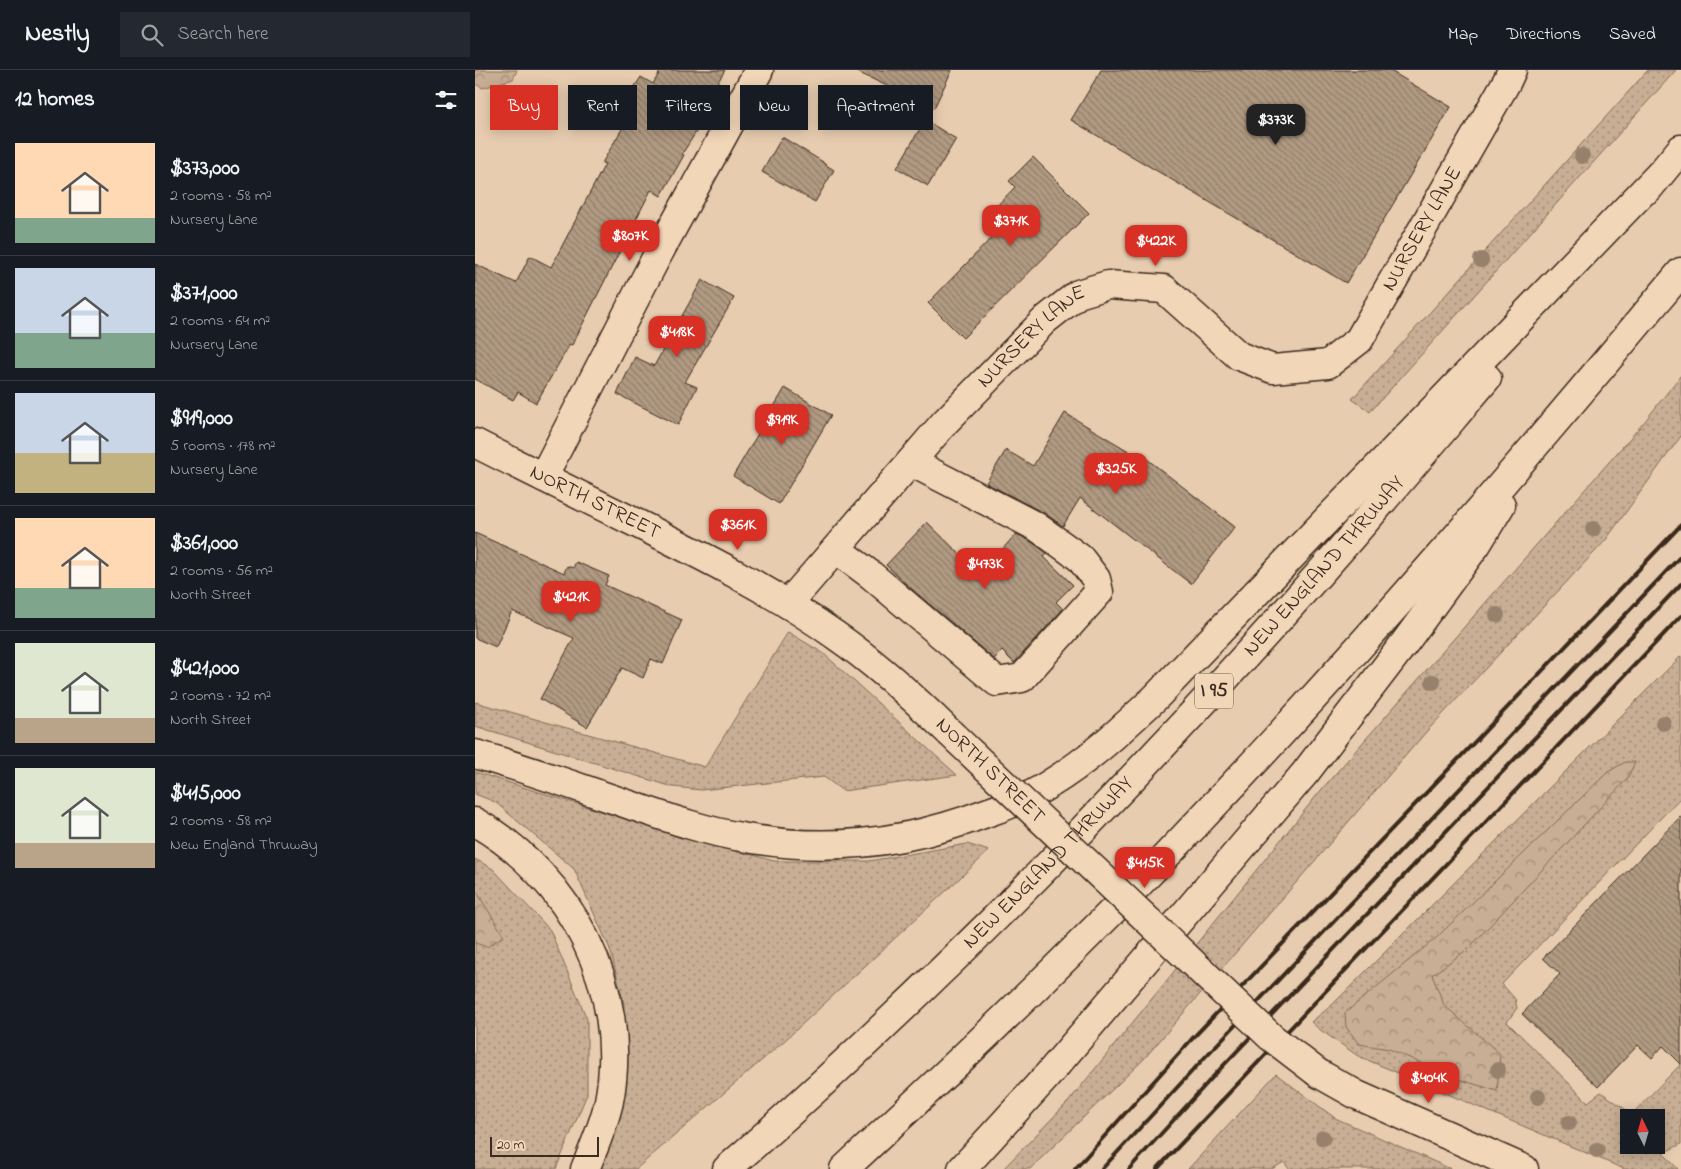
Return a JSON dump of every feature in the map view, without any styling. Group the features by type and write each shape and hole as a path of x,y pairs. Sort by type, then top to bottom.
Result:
{"main road":[{"path":"543,478 656,258 759,70"},
{"name":"NURSERY LANE","path":"788,604 945,422 1045,320 1078,294 1108,285 1164,289 1239,356 1273,368 1328,364 1359,340 1512,70"},
{"name":"NEW ENGLAND THRUWAY","path":"727,1169 867,1042 1045,867 1140,770 1319,574 1681,149"},
{"path":"475,754 696,826 741,837 786,844 831,846 873,843 915,835 959,824 1001,808 1047,786 1088,758 1156,697 1660,174"},
{"path":"844,1169 1015,1008 1200,821 1379,626 1681,272"},
{"path":"962,1169 1047,1076 1305,773 1477,544 1553,423"},
{"name":"NORTH STREET","path":"475,443 677,544 788,604 836,635 906,691 1271,1037 1318,1073 1357,1096 1524,1169"},
{"path":"836,548 997,682 1022,678 1099,592 1097,579 1080,558 1037,527 911,462"},
{"path":"475,822 491,831 519,852 543,876 564,901 581,930 596,962 611,1026 613,1064 609,1101 598,1139 585,1169"}],"green space":[{"path":"475,70 517,70 513,79 483,88 475,84"},
{"path":"1648,70 1676,70 1370,412 1352,399"},
{"path":"1681,375 1681,436 1605,541 1426,732 1143,1060 1030,1169 1003,1169 1069,1101 1322,789 1645,421"},
{"path":"788,632 823,653 957,775 843,791 824,777 701,790 673,787 475,726 475,702 705,767"},
{"path":"1681,656 1681,797 1502,984 1515,999 1517,1008 1507,1022 1588,1102 1601,1092 1625,1109 1620,1109 1620,1154 1664,1154 1678,1169 1624,1169 1358,1056 1311,1022 1332,1005"},
{"path":"1625,762 1635,762 1627,779 1469,948 1432,975 1444,1005 1500,1054 1497,1091 1458,1079 1389,1049 1359,1044 1346,1027 1345,1013 1436,938 1608,772"},
{"path":"475,772 619,817 774,861 869,861 967,844 989,851 783,1042 636,1169 596,1169 617,1121 624,1004 610,949 574,869 495,802 475,794"},
{"path":"475,859 493,869 550,930 587,1019 587,1094 556,1169 475,1169"},
{"path":"475,889 504,936 487,947 475,943"},
{"path":"1681,1064 1681,1144 1665,1152 1665,1109 1637,1109"},
{"path":"1276,1074 1335,1118 1451,1169 1289,1169 1284,1162 1272,1169 1188,1169"}],"building":[{"path":"661,70 725,70 716,85 647,85 647,130 697,130 682,154 684,155 661,196 651,190 572,345 570,344 536,403 518,392 513,400 475,379 475,264 516,283 530,256 551,267 605,164 602,163 621,130 637,130 636,85 641,77 653,84"},
{"path":"853,70 952,70 934,108 933,85 885,85"},
{"path":"1101,70 1389,70 1451,107 1346,283 1071,120"},
{"path":"933,125 956,139 928,186 897,168 919,130 933,130"},
{"path":"782,137 834,170 815,202 762,172"},
{"path":"1033,157 1089,213 963,338 928,303 1005,224 992,211 1015,187 1009,181"},
{"path":"702,280 734,298 685,382 697,387 678,425 617,394 635,357 654,366"},
{"path":"785,388 831,415 779,504 733,476"},
{"path":"1065,413 1137,456 1139,453 1235,527 1191,584 1080,498 1063,526 1044,513 986,483 1006,450 1033,466"},
{"path":"927,522 980,574 1016,534 1029,540 1047,553 1044,557 1073,585 1056,602 1063,609 1014,663 1002,651 994,659 886,565"},
{"path":"475,533 564,573 567,566 573,568 576,562 609,576 605,585 682,620 663,664 651,659 643,678 622,668 587,727 540,699 574,638 512,611 496,647 475,638"},
{"path":"1681,816 1681,1064 1663,1046 1652,1058 1638,1045 1598,1087 1522,1014 1560,974 1543,958"}],"railway":[{"path":"1075,1169 1191,1040 1681,525"},
{"path":"1102,1169 1207,1055 1681,556"},
{"path":"1129,1169 1221,1068 1681,584"},
{"path":"1157,1169 1681,616"}]}
